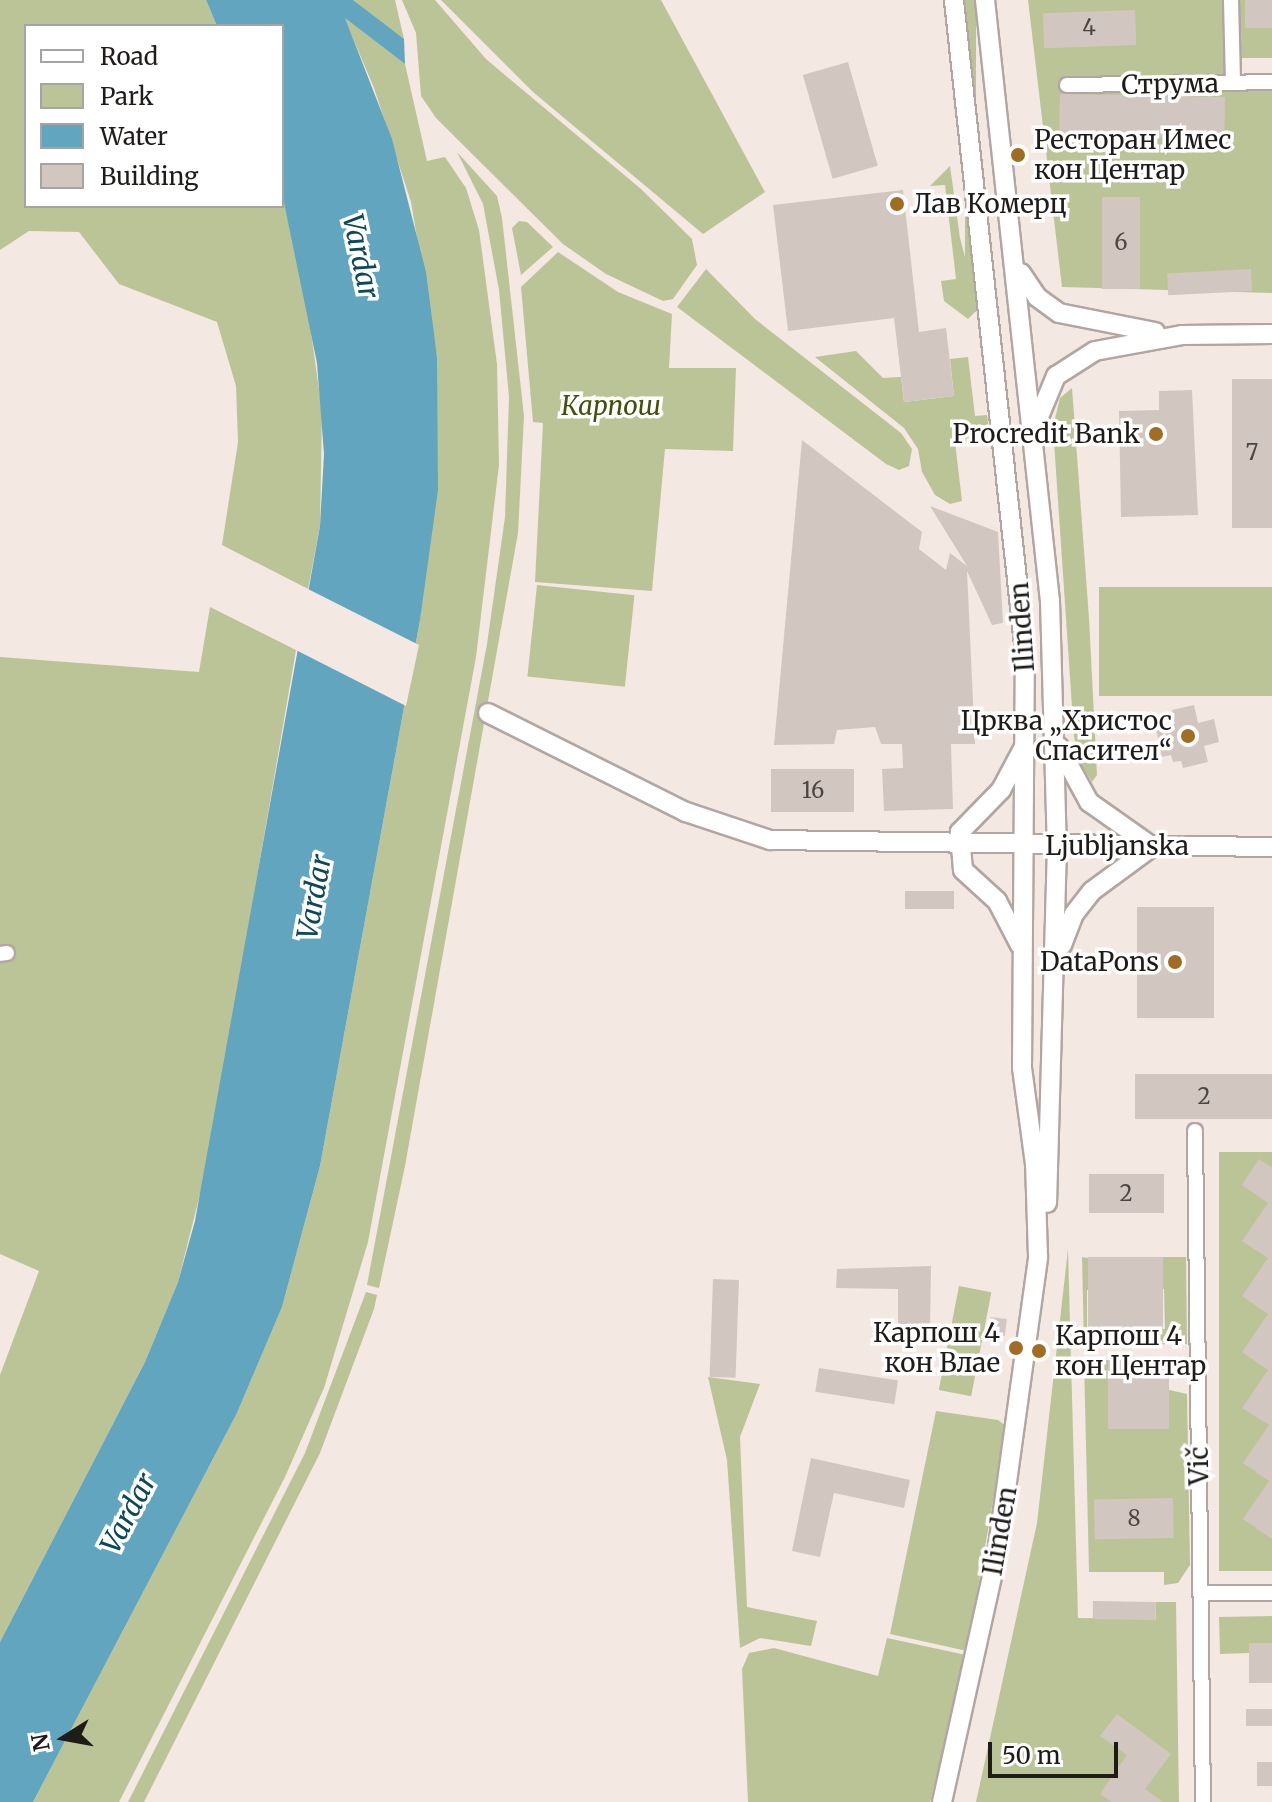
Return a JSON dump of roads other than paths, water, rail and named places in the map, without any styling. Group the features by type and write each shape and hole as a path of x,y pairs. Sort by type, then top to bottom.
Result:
{"street":[{"name":"Ilinden","path":"954,0 1014,528 1027,742 1022,1068 1035,1164 1038,1257"},
{"name":"Ilinden","path":"942,1802 997,1554 1049,1177 1056,971 1056,738 1035,433 985,0"},
{"path":"1231,0 1233,83"},
{"name":"Струма","path":"1067,85 1272,82"},
{"path":"1016,259 1030,289 1059,313 1182,335"},
{"path":"1035,433 1045,394 1075,360 1120,344 1182,335 1272,334"},
{"name":"Ljubljanska","path":"488,713 686,812 749,836 803,844 1272,847"},
{"path":"1056,738 1089,802 1153,846 1099,884 1079,906 1064,935 1056,971"},
{"path":"1023,955 997,901 963,870 961,830 1001,790 1027,742"},
{"name":"Vič","path":"1195,1131 1203,1802"},
{"path":"1201,1593 1272,1593"}],"water":[{"name":"Vardar","path":"206,0 353,0 404,39 405,64 345,18 392,139 426,272 437,357 438,490 420,620 320,1166 282,1307 237,1413 33,1802 0,1802 0,1642 145,1362 178,1282 195,1221 320,526 324,454 317,363 284,203 284,24 216,24"}],"place":[{"name":"Ресторан Имес кон Центар","path":"1018,155"},
{"name":"Лав Комерц","path":"897,204"},
{"name":"Procredit Bank","path":"1156,434"},
{"name":"Црква „Христос Спасител“","path":"1188,736"},
{"name":"DataPons","path":"1175,962"},
{"name":"Карпош 4 кон Влае","path":"1016,1348"},
{"name":"Карпош 4 кон Центар","path":"1039,1351"}],"park label":[{"name":"Карпош","path":"611,406"}]}
